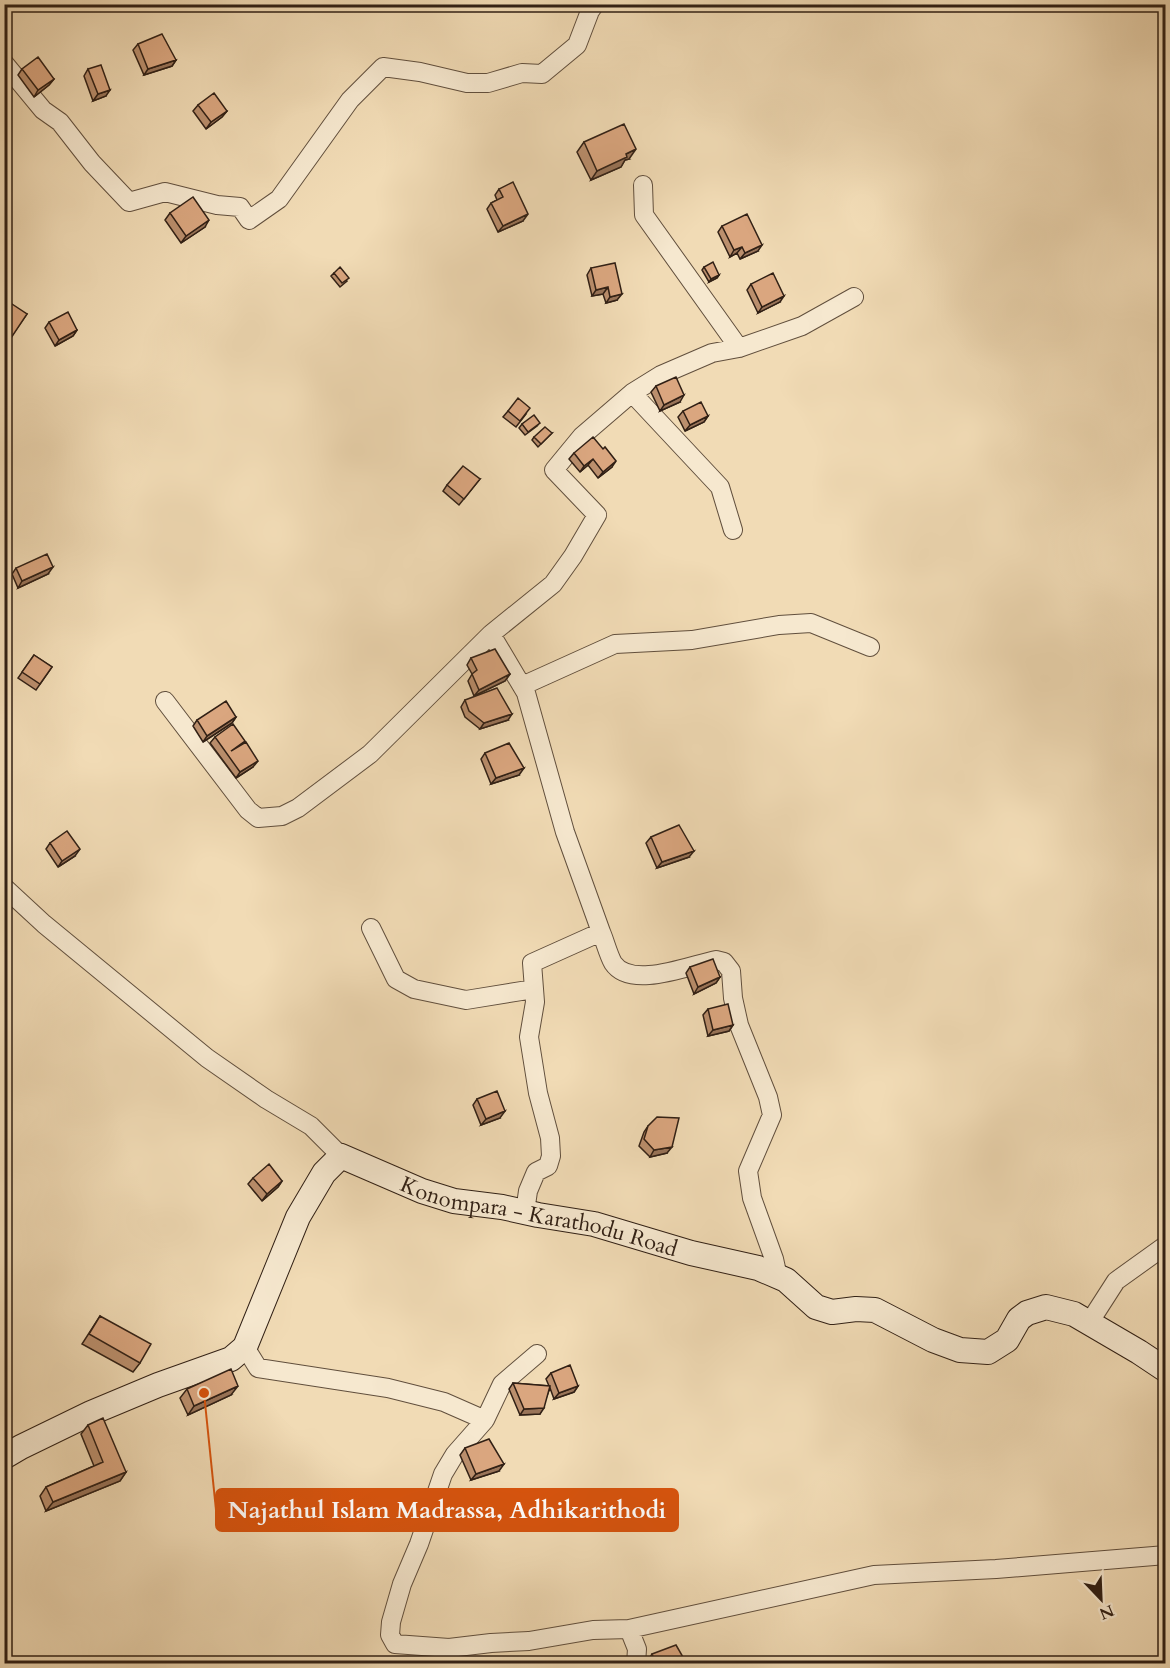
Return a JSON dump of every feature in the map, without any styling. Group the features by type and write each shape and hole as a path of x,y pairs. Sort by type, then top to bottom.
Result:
{"main road":[{"name":"Konompara - Karathodu Road","path":"341,1156 422,1191 454,1201 502,1207 594,1224 691,1253 758,1268 786,1280 816,1307 832,1312 855,1309 875,1310 933,1340 960,1350 988,1352 1007,1340 1019,1319 1027,1312 1046,1307 1074,1314 1166,1370"},
{"path":"4,1457 92,1413 158,1385 231,1359 245,1347 298,1217 324,1173 341,1156"}],"street":[{"path":"4,63 43,110 60,122 92,163 129,202 165,192 217,205 240,207 249,220 279,199 350,100 382,67 420,72 467,83 488,83 522,73 542,74 577,45 595,4"},
{"path":"643,185 644,215 739,348"},
{"path":"165,701 248,810 258,818 282,816 298,808 370,754 491,634 553,584 573,556 597,515 554,470 582,436 632,393 661,375 712,353 739,348 802,326 854,297"},
{"path":"632,393 720,487 733,530"},
{"path":"522,686 615,644 692,640 779,625 811,623 870,647"},
{"path":"491,634 526,693 565,832 612,962 620,970 646,976 716,960 724,962 730,971 739,1025 768,1097 772,1115 748,1171 752,1198 771,1248 778,1277"},
{"path":"4,887 44,924 207,1058 266,1099 311,1126 341,1156"},
{"path":"371,928 396,979 414,989 466,1000 534,989"},
{"path":"525,1212 528,1191 536,1172 548,1166 551,1155 550,1138 538,1093 529,1038 535,1002 532,963 601,932"},
{"path":"1089,1323 1116,1281 1166,1245"},
{"path":"245,1347 258,1368 387,1388 444,1402 485,1420"},
{"path":"537,1354 502,1384 485,1420 455,1454 443,1474 419,1544 402,1584 391,1622 390,1635 395,1644 449,1648 529,1641 593,1630 629,1629 874,1575 996,1569 1166,1555"},
{"path":"629,1629 637,1649 636,1664"}],"building":[{"path":"162,34 176,60 148,69 138,44"},
{"path":"38,57 54,79 38,90 22,69"},
{"path":"101,65 110,90 98,94 88,69"},
{"path":"214,93 227,111 211,122 198,105"},
{"path":"624,124 636,149 626,154 627,157 597,171 584,142"},
{"path":"513,182 528,214 503,226 491,203 503,197 499,189"},
{"path":"193,197 209,220 186,236 170,213"},
{"path":"747,214 762,245 745,253 742,247 734,250 722,226"},
{"path":"713,262 719,275 711,279 704,267"},
{"path":"615,263 622,294 610,297 608,287 596,290 591,268"},
{"path":"340,267 349,278 342,283 334,273"},
{"path":"773,273 784,296 762,307 751,284"},
{"path":"9,302 27,314 9,341 4,338 4,308"},
{"path":"68,312 77,330 59,340 49,322"},
{"path":"676,377 684,395 664,405 656,386"},
{"path":"518,398 530,408 520,421 508,411"},
{"path":"701,402 708,416 690,425 683,411"},
{"path":"534,415 540,423 528,432 522,424"},
{"path":"545,427 552,433 541,444 534,437"},
{"path":"593,437 616,461 603,472 593,459 584,466 574,453"},
{"path":"463,466 480,479 464,499 447,485"},
{"path":"47,554 53,567 22,581 16,568"},
{"path":"495,649 510,674 479,690 472,674 477,670 471,658"},
{"path":"34,655 52,667 40,684 22,672"},
{"path":"497,688 512,714 484,723 469,711 465,700"},
{"path":"226,701 236,717 207,736 197,720"},
{"path":"233,724 245,741 231,751 246,742 258,761 240,772 215,737"},
{"path":"509,743 524,768 496,778 485,753"},
{"path":"679,825 694,851 662,862 651,837"},
{"path":"67,831 80,849 62,861 50,843"},
{"path":"713,959 720,977 698,987 690,967"},
{"path":"728,1004 733,1025 713,1030 708,1009"},
{"path":"497,1091 505,1111 486,1119 477,1099"},
{"path":"657,1117 679,1118 672,1147 654,1150 644,1139 648,1126"},
{"path":"269,1164 282,1181 267,1194 253,1178"},
{"path":"100,1316 151,1344 140,1363 89,1334"},
{"path":"570,1365 578,1386 559,1393 551,1373"},
{"path":"231,1369 238,1386 194,1406 187,1389"},
{"path":"513,1383 550,1386 544,1408 524,1409"},
{"path":"103,1418 126,1472 53,1502 46,1487 103,1462 88,1425"},
{"path":"489,1439 504,1464 476,1474 465,1448"},
{"path":"4,1475 7,1500 4,1500"},
{"path":"676,1645 687,1664 656,1664 652,1654"}],"place":[{"name":"Najathul Islam Madrassa, Adhikarithodi","path":"204,1393"}]}
